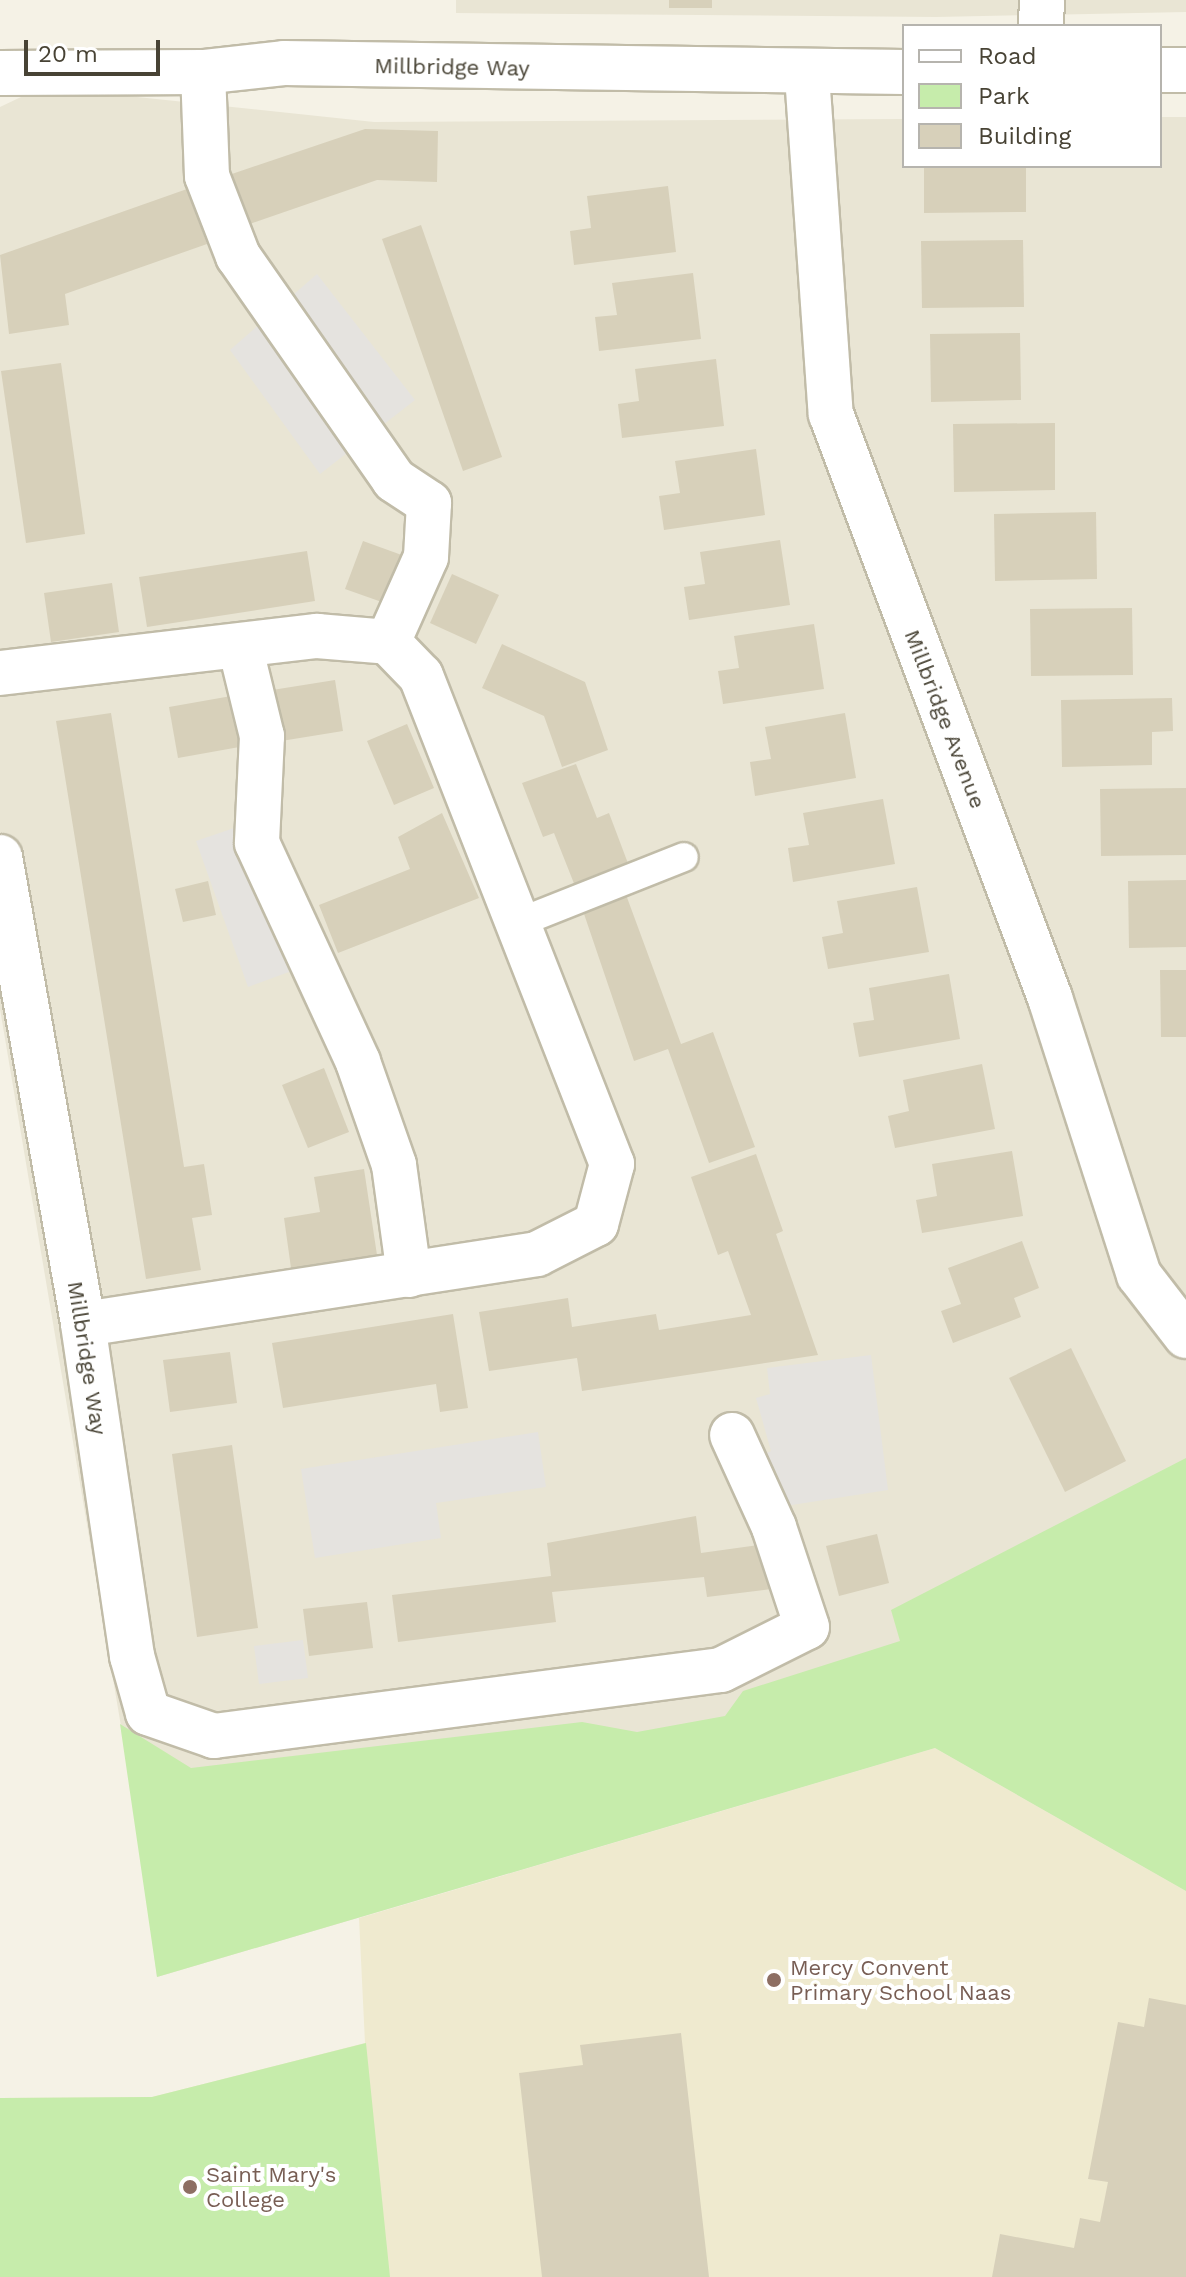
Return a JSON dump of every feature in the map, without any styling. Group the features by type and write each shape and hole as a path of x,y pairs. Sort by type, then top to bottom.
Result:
{"street":[{"path":"1041,24 1042,0"},
{"name":"Millbridge Way","path":"0,73 203,72 284,63 807,75 902,72"},
{"path":"1162,70 1186,70"},
{"path":"203,72 207,176 238,256 394,480 429,503 426,557 388,642"},
{"name":"Millbridge Avenue","path":"807,75 831,414 1050,998 1139,1275 1186,1336"},
{"path":"0,673 317,636 388,642 421,676 520,922 612,1164 596,1224 537,1254 83,1324"},
{"path":"240,646 262,736 257,843 358,1062 394,1165 409,1275"},
{"name":"Millbridge Way","path":"0,857 83,1324 132,1656 148,1713 214,1736 292,1729 721,1670 807,1627 774,1527 732,1435"}],"lane":[{"path":"520,922 684,857"}],"shaded area":[{"path":"456,0 1186,0 1186,12 936,17 456,13"},
{"path":"42,87 374,122 902,119 902,168 1162,168 1162,117 1186,117 1186,1891 935,1748 157,1977 138,1827 0,1009 0,107"},
{"path":"317,274 415,400 320,474 230,350"},
{"path":"237,827 289,972 248,987 196,841"},
{"path":"871,1355 888,1490 766,1509 745,1463 771,1451 756,1398 770,1394 767,1368"},
{"path":"538,1432 546,1487 436,1503 441,1538 315,1558 301,1469"},
{"path":"303,1640 308,1678 259,1684 254,1646"},
{"name":"Mercy Convent Primary School Naas","path":"935,1748 1186,1891 1186,2277 0,2277 0,2098 152,2097 365,2043 359,1918"}],"green space":[{"path":"1186,1458 1186,1891 935,1748 157,1977 120,1724 191,1768 582,1722 637,1732 725,1716 743,1691 900,1641 891,1610"},
{"name":"Saint Mary's College","path":"366,2043 390,2277 0,2277 0,2098 152,2097"}],"building":[{"path":"669,0 712,0 712,8 669,8"},
{"path":"365,129 438,131 437,182 377,180 244,226 226,176"},
{"path":"924,168 1026,168 1026,212 924,213"},
{"path":"668,186 676,252 574,265 570,231 591,228 587,196"},
{"path":"187,189 207,244 65,294 69,325 9,334 0,255"},
{"path":"421,225 502,457 463,471 382,239"},
{"path":"1023,240 1024,307 922,308 921,241"},
{"path":"693,273 701,339 599,351 595,317 617,315 612,283"},
{"path":"1020,333 1021,400 931,402 930,334"},
{"path":"716,359 724,426 622,438 618,404 639,401 635,369"},
{"path":"61,363 85,534 26,543 1,371"},
{"path":"1055,423 1055,490 954,492 953,424"},
{"path":"756,449 765,515 664,530 659,496 680,493 675,461"},
{"path":"1096,512 1097,579 995,581 994,514"},
{"path":"780,540 790,605 689,620 684,587 705,584 700,552"},
{"path":"363,541 410,558 393,606 345,589"},
{"path":"307,551 315,601 147,627 139,577"},
{"path":"452,574 499,595 476,644 430,623"},
{"path":"112,583 119,632 51,642 44,593"},
{"path":"1132,608 1133,675 1031,676 1030,609"},
{"path":"814,624 824,689 723,704 718,671 739,668 734,636"},
{"path":"502,644 585,682 608,750 562,767 544,716 482,688"},
{"path":"335,680 343,731 275,742 266,691"},
{"path":"237,695 245,746 178,758 169,707"},
{"path":"1172,698 1173,731 1152,732 1152,765 1062,767 1061,700"},
{"path":"111,713 184,1167 204,1164 212,1215 192,1218 201,1270 146,1279 56,721"},
{"path":"845,713 856,778 755,796 750,762 771,759 765,727"},
{"path":"407,724 434,788 394,805 367,741"},
{"path":"576,764 597,818 609,813 629,866 575,886 554,833 543,837 522,783"},
{"path":"1186,788 1186,855 1101,856 1100,789"},
{"path":"883,799 895,864 793,882 788,848 809,845 803,813"},
{"path":"442,813 479,898 338,953 319,905 410,869 398,837"},
{"path":"1186,880 1186,947 1129,948 1128,881"},
{"path":"208,881 216,915 183,922 175,889"},
{"path":"917,887 929,952 828,969 822,937 843,933 837,901"},
{"path":"625,892 681,1044 713,1032 755,1147 709,1163 668,1049 634,1061 582,908"},
{"path":"1160,970 1186,970 1186,1037 1161,1037"},
{"path":"949,974 960,1039 859,1057 853,1023 874,1020 869,988"},
{"path":"982,1064 995,1129 895,1148 888,1116 909,1111 903,1080"},
{"path":"324,1068 349,1132 308,1148 282,1085"},
{"path":"1012,1151 1023,1216 922,1233 916,1200 937,1196 932,1164"},
{"path":"756,1154 783,1231 776,1234 818,1355 582,1391 577,1358 489,1371 479,1312 568,1298 572,1327 656,1314 659,1330 751,1315 728,1251 718,1255 691,1177"},
{"path":"364,1169 377,1255 291,1268 284,1218 320,1212 314,1177"},
{"path":"1022,1241 1039,1288 1014,1298 1021,1317 953,1343 941,1311 961,1304 948,1268"},
{"path":"453,1314 468,1408 440,1412 436,1384 283,1408 272,1343"},
{"path":"1071,1348 1126,1461 1065,1492 1009,1378"},
{"path":"230,1352 237,1403 170,1412 163,1360"},
{"path":"232,1445 258,1628 197,1637 172,1454"},
{"path":"696,1516 701,1553 765,1544 771,1589 707,1597 704,1577 552,1592 556,1622 398,1642 392,1595 551,1576 547,1543"},
{"path":"877,1534 889,1583 839,1596 826,1546"},
{"path":"367,1602 373,1648 309,1656 303,1609"},
{"path":"1149,1998 1186,2005 1186,2277 992,2277 1000,2234 1074,2248 1080,2218 1100,2222 1108,2182 1088,2179 1118,2022 1144,2027"},
{"path":"681,2033 709,2277 542,2277 519,2073 583,2065 580,2045"}],"place":[{"name":"Mercy Convent Primary School Naas","path":"774,1980"},
{"name":"Saint Mary's College","path":"190,2187"}]}
